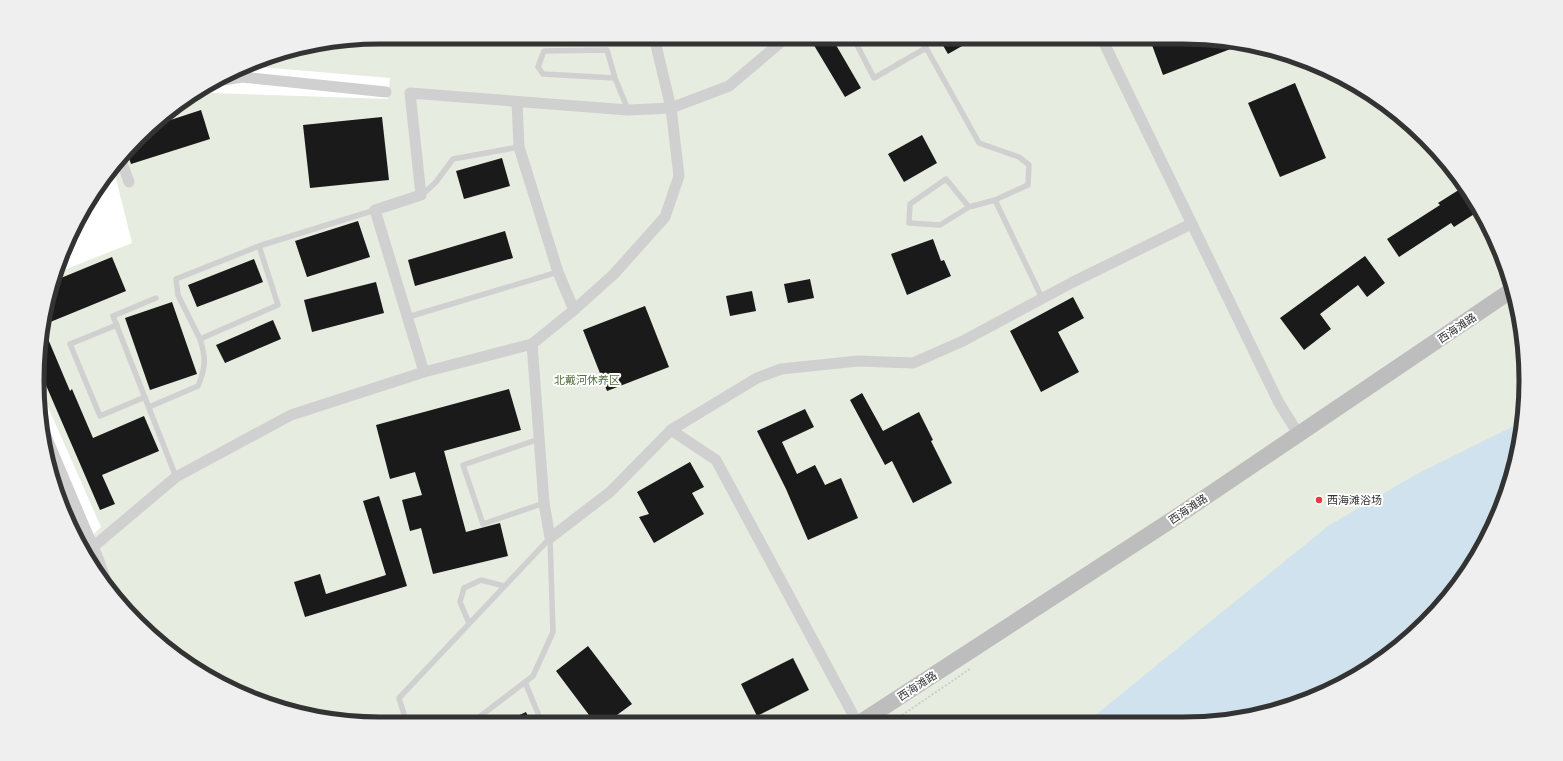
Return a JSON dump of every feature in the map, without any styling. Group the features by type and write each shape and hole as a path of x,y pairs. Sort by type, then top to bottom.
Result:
{"main road":[{"name":"西海滩路","path":"869,717 1299,435 1508,293"}],"street":[{"path":"90,550 176,477 291,415 424,372 532,344 574,310 614,274 665,217 679,176 670,108 656,44"},
{"path":"424,372 375,210 421,195 410,93 628,110 670,108 729,86 779,44"},
{"path":"1104,44 1279,403 1299,435"},
{"path":"233,78 242,77 386,92"},
{"path":"517,102 519,147 558,272 574,310"},
{"path":"123,165 129,182"},
{"path":"532,344 544,503 550,538 610,492 671,430 757,378 781,369 858,361 913,362 963,341 1042,298 1191,224"},
{"path":"671,430 716,460 854,717"},
{"path":"50,445 101,567"}],"lane":[{"path":"859,44 857,45 874,78 926,48"},
{"path":"924,44 980,143 1018,156 1029,165 1028,185 994,200 969,207 940,225 909,223 910,204 925,192 946,179 969,207"},
{"path":"615,78 543,74 538,67 544,51 608,50 615,78 628,110"},
{"path":"421,195 436,182 453,159 519,147"},
{"path":"994,200 1042,298"},
{"path":"149,407 198,386 205,370 205,354 200,339 178,295 176,279 259,246 375,210"},
{"path":"200,339 278,305 259,246"},
{"path":"408,317 558,272"},
{"path":"156,298 113,316 176,477"},
{"path":"117,325 70,344 100,416 145,397"},
{"path":"539,439 463,465 483,524 544,503"},
{"path":"405,717 399,698 550,538"},
{"path":"479,717 533,676 553,632 550,538"},
{"path":"469,623 460,602 464,588 481,580 504,586"},
{"path":"525,682 540,717"}],"green space":[{"name":"北戴河休养区","path":"380,44 1182,44 1248,50 1291,62 1351,89 1387,114 1404,128 1435,159 1449,176 1474,212 1484,232 1508,293 1513,315 1518,358 1519,380 1516,424 1508,468 1501,489 1474,549 1462,567 1435,602 1404,633 1369,660 1351,672 1331,682 1291,699 1248,711 1182,717 380,717 315,711 272,699 212,672 176,647 143,618 128,602 114,585 89,549 85,542 101,527 45,400 45,358 50,315 63,271 132,243 115,175 143,143 159,128 194,101 210,93 388,99 390,78 260,67 293,55 315,50"}],"water":[{"path":"1516,425 1508,468 1501,489 1474,549 1449,585 1435,602 1404,633 1387,647 1351,672 1311,691 1270,706 1248,711 1205,716 1093,717 1328,526 1415,475"}],"building":[{"path":"548,44 583,44 583,46"},
{"path":"813,44 838,44 836,45 861,88 845,97"},
{"path":"942,44 966,44 948,54"},
{"path":"1152,44 1205,45 1233,48 1163,75"},
{"path":"1295,83 1326,158 1280,177 1248,103"},
{"path":"201,110 210,139 131,164 129,158 168,121"},
{"path":"382,117 389,180 310,188 303,125"},
{"path":"922,135 937,163 904,182 888,154"},
{"path":"502,158 510,186 464,199 456,171"},
{"path":"1459,190 1475,214 1454,227 1451,223 1399,257 1387,239 1440,205 1438,203"},
{"path":"358,221 370,257 307,277 295,241"},
{"path":"505,231 513,258 415,286 408,260"},
{"path":"933,239 941,261 944,260 951,276 907,295 891,254"},
{"path":"1365,256 1385,283 1367,297 1358,285 1320,314 1331,329 1304,350 1280,318"},
{"path":"112,257 126,291 49,323 55,293 60,278"},
{"path":"254,259 263,282 197,307 188,285"},
{"path":"810,279 814,298 788,303 784,284"},
{"path":"376,282 384,313 312,332 304,300"},
{"path":"752,291 756,311 730,316 726,296"},
{"path":"1073,297 1084,318 1058,332 1079,372 1041,392 1010,331"},
{"path":"172,302 197,374 150,390 125,318"},
{"path":"645,306 669,367 607,391 583,330"},
{"path":"273,320 281,339 225,363 216,345"},
{"path":"47,337 70,391 72,389 93,438 144,416 159,451 102,475 115,504 100,510 44,381"},
{"path":"509,389 521,430 444,451 466,532 500,523 508,556 433,574 421,528 410,531 402,500 422,495 415,472 390,479 376,425"},
{"path":"862,393 883,431 919,412 933,440 931,441 952,483 913,503 892,461 885,465 850,400"},
{"path":"805,409 814,427 782,442 797,474 815,465 825,485 841,478 858,518 808,540 786,489 757,431"},
{"path":"690,462 704,487 692,493 704,514 654,543 639,517 649,514 637,492"},
{"path":"379,496 407,586 305,617 294,582 320,574 326,594 386,575 363,501"},
{"path":"588,646 632,704 614,717 590,717 556,671"},
{"path":"793,658 809,690 757,716 741,684"},
{"path":"526,712 528,717 515,717"}],"place":[{"name":"西海滩浴场","path":"1319,500"}]}
